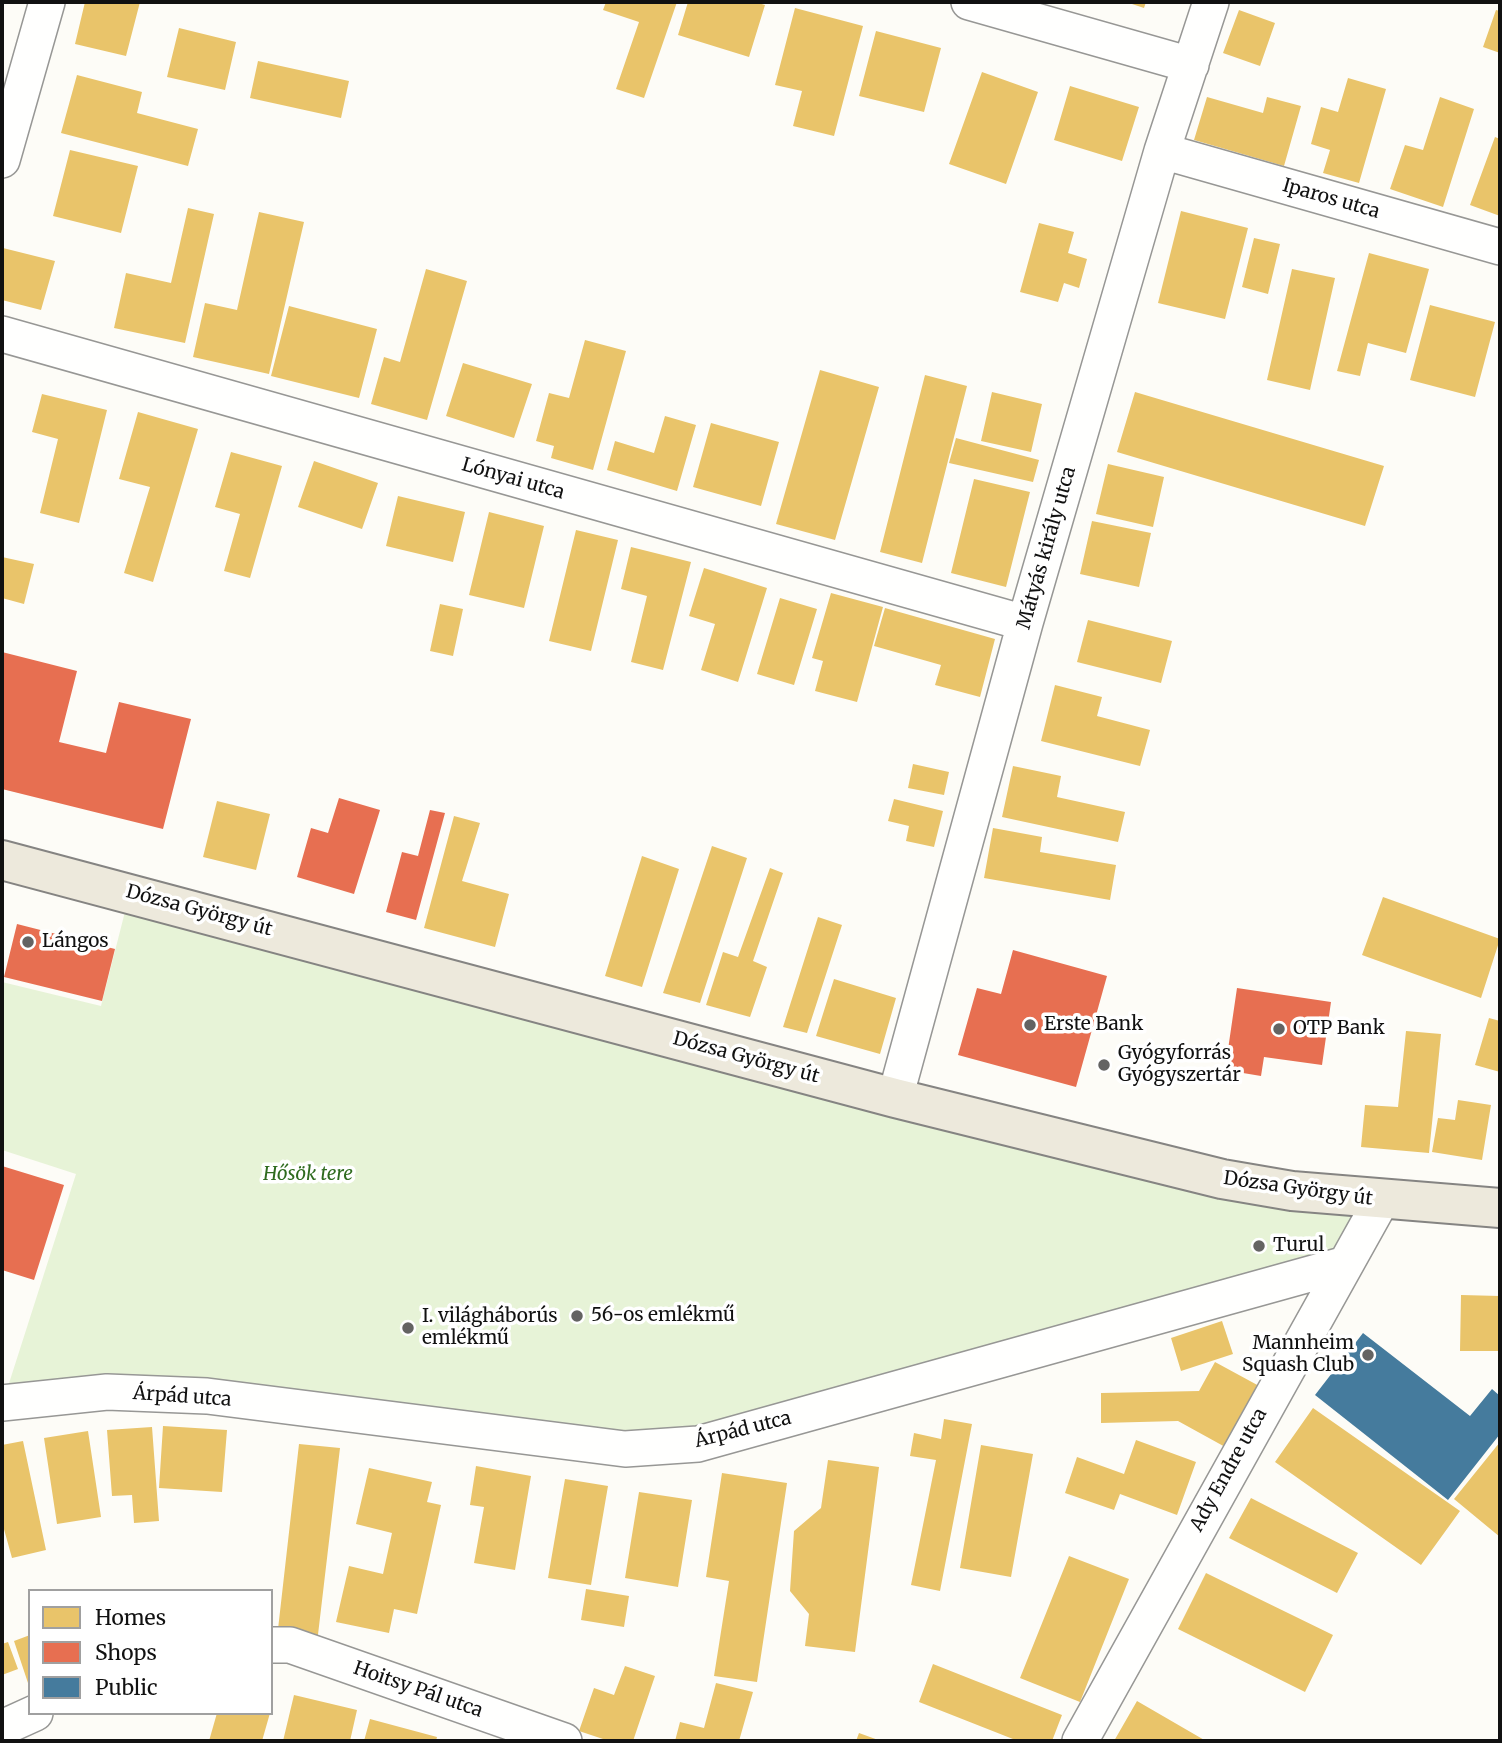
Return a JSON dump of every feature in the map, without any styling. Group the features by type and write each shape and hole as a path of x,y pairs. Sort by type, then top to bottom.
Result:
{"main road":[{"name":"Dózsa György út","path":"2,860 895,1098 1222,1179 1292,1191 1381,1201 1500,1208"}],"street":[{"path":"2,160 47,2"},
{"path":"969,2 1191,65"},
{"name":"Mátyás király utca","path":"895,1098 1025,624 1162,151 1211,2"},
{"name":"Iparos utca","path":"1162,151 1500,247"},
{"name":"Lónyai utca","path":"2,334 1025,624"},
{"name":"Ady Endre utca","path":"1080,1741 1342,1265 1381,1201"},
{"name":"Árpád utca","path":"2,1403 107,1392 207,1396 625,1449 698,1444 1342,1265"},
{"name":"Hoitsy Pál utca","path":"273,1645 290,1645 564,1741"},
{"path":"2,1728 31,1715"}],"green space":[{"name":"Hősök tere","path":"130,892 1381,1201 1352,1248 698,1444 207,1396 3,1402 76,1174 2,1150 2,982 101,1006"}],"building: Homes":[{"path":"85,2 140,2 126,56 75,44"},
{"path":"606,2 677,2 644,98 616,89 639,22 603,10"},
{"path":"688,2 755,2 765,5 749,57 678,35"},
{"path":"1126,2 1146,2 1144,8"},
{"path":"795,8 863,26 834,136 793,126 802,91 775,85"},
{"path":"1239,10 1275,23 1260,66 1223,53"},
{"path":"1496,10 1500,11 1500,53 1483,47"},
{"path":"179,28 236,42 225,90 167,77"},
{"path":"876,31 941,48 924,112 859,96"},
{"path":"258,61 349,81 341,118 250,98"},
{"path":"982,72 1038,92 1006,184 949,164"},
{"path":"77,75 142,92 137,113 198,129 188,166 61,133"},
{"path":"1348,78 1386,89 1359,183 1323,173 1330,150 1311,144 1321,107 1338,112"},
{"path":"1070,86 1139,107 1122,161 1054,140"},
{"path":"1207,97 1263,113 1267,97 1301,106 1284,166 1194,140"},
{"path":"1440,97 1474,109 1443,207 1390,189 1405,145 1423,150"},
{"path":"1495,137 1500,139 1500,216 1470,205"},
{"path":"70,150 138,166 121,233 53,216"},
{"path":"188,208 214,214 185,343 114,328 126,273 171,283"},
{"path":"1181,211 1248,228 1225,319 1158,303"},
{"path":"259,212 304,222 269,374 193,357 205,303 237,310"},
{"path":"1039,223 1074,232 1068,253 1087,259 1079,288 1064,283 1058,302 1020,292"},
{"path":"1254,238 1280,244 1268,294 1242,287"},
{"path":"3,248 55,261 41,310 2,300"},
{"path":"1369,253 1429,269 1406,353 1368,343 1360,376 1337,371"},
{"path":"426,269 467,281 427,420 371,404 384,357 400,362"},
{"path":"1292,269 1335,278 1310,390 1267,380"},
{"path":"1430,305 1495,322 1475,397 1410,380"},
{"path":"289,306 377,329 359,398 271,376"},
{"path":"585,340 626,351 593,470 551,458 554,446 536,441 549,393 569,398"},
{"path":"463,363 532,384 514,438 446,416"},
{"path":"820,370 879,387 835,540 776,524"},
{"path":"925,375 967,386 922,563 880,552"},
{"path":"992,392 1042,404 1031,452 981,441"},
{"path":"1135,392 1384,466 1365,526 1117,452"},
{"path":"42,394 107,410 79,523 40,513 58,439 32,432"},
{"path":"138,412 198,429 153,582 124,573 150,487 119,479"},
{"path":"665,416 696,425 677,491 607,470 615,441 654,453"},
{"path":"711,423 779,442 761,506 693,487"},
{"path":"956,438 1039,460 1033,482 949,463"},
{"path":"231,452 282,466 250,578 224,571 240,514 215,507"},
{"path":"314,461 378,483 362,529 298,507"},
{"path":"1108,464 1164,477 1153,527 1096,514"},
{"path":"974,479 1030,492 1006,587 951,573"},
{"path":"398,496 465,512 453,562 386,546"},
{"path":"489,512 544,526 524,608 469,595"},
{"path":"1092,521 1151,533 1139,587 1080,574"},
{"path":"576,530 618,540 591,651 549,641"},
{"path":"631,547 691,562 663,670 631,662 647,596 621,589"},
{"path":"2,557 34,564 24,604 2,598"},
{"path":"704,568 767,588 738,682 701,670 715,624 689,616"},
{"path":"831,593 883,607 857,702 815,691 823,661 812,658"},
{"path":"780,598 817,609 794,685 757,674"},
{"path":"440,604 463,609 453,656 430,651"},
{"path":"885,608 995,639 980,697 935,685 941,665 874,646"},
{"path":"1088,620 1172,641 1161,683 1077,662"},
{"path":"1055,685 1102,697 1097,716 1150,730 1140,766 1041,741"},
{"path":"913,764 949,772 944,795 908,788"},
{"path":"1013,766 1061,776 1057,797 1125,812 1118,842 1002,817"},
{"path":"894,799 943,811 934,847 906,841 909,826 888,821"},
{"path":"217,801 270,814 256,870 203,857"},
{"path":"454,816 480,823 462,881 509,894 495,947 424,928"},
{"path":"993,828 1042,837 1040,852 1116,865 1110,900 984,878"},
{"path":"712,846 747,858 700,1003 663,993"},
{"path":"642,856 679,869 642,987 605,976"},
{"path":"770,868 783,873 753,961 767,967 750,1017 706,1005 723,952 738,957"},
{"path":"1383,897 1500,939 1481,998 1362,955"},
{"path":"818,917 842,925 807,1033 783,1027"},
{"path":"834,979 896,998 880,1054 816,1036"},
{"path":"1489,1018 1500,1021 1500,1072 1475,1065"},
{"path":"1406,1031 1441,1034 1429,1153 1361,1147 1365,1105 1398,1107"},
{"path":"1458,1100 1491,1105 1482,1160 1432,1152 1438,1118 1455,1120"},
{"path":"1461,1295 1500,1296 1500,1351 1460,1351"},
{"path":"1222,1321 1233,1354 1181,1371 1171,1338"},
{"path":"1215,1362 1261,1387 1227,1448 1178,1421 1101,1423 1101,1393 1199,1391"},
{"path":"1313,1408 1460,1511 1421,1565 1275,1462"},
{"path":"944,1419 972,1424 940,1591 911,1585 936,1460 910,1456 914,1433 941,1439"},
{"path":"163,1426 227,1430 222,1492 159,1488"},
{"path":"152,1427 159,1521 134,1523 132,1495 112,1496 107,1430"},
{"path":"88,1431 101,1517 57,1524 44,1438"},
{"path":"1136,1440 1196,1462 1177,1515 1120,1494 1114,1510 1065,1493 1077,1457 1124,1474"},
{"path":"23,1441 46,1550 12,1558 2,1522 2,1445"},
{"path":"1500,1442 1500,1537 1454,1499"},
{"path":"299,1444 340,1448 317,1643 277,1638"},
{"path":"981,1445 1033,1454 1011,1577 960,1568"},
{"path":"828,1460 879,1467 855,1652 805,1646 809,1614 790,1591 794,1531 821,1508"},
{"path":"476,1466 531,1476 515,1570 474,1563 484,1507 470,1505"},
{"path":"369,1468 432,1482 427,1502 441,1505 417,1614 394,1609 389,1633 336,1622 349,1566 383,1574 392,1533 356,1524"},
{"path":"722,1473 787,1483 757,1682 714,1676 729,1581 706,1577"},
{"path":"565,1479 608,1486 591,1585 548,1578"},
{"path":"639,1492 692,1500 678,1587 625,1578"},
{"path":"1251,1498 1358,1553 1337,1593 1229,1538"},
{"path":"1069,1556 1129,1579 1080,1702 1020,1678"},
{"path":"1206,1573 1333,1635 1305,1692 1178,1629"},
{"path":"586,1589 629,1596 624,1627 581,1620"},
{"path":"28,1636 28,1683 14,1641"},
{"path":"8,1642 18,1669 2,1675 2,1644"},
{"path":"933,1664 1062,1715 1052,1741 1018,1741 919,1702"},
{"path":"625,1666 655,1676 633,1741 609,1741 579,1731 594,1688 614,1695"},
{"path":"716,1683 753,1692 739,1741 675,1741 680,1722 704,1728"},
{"path":"294,1695 357,1710 350,1741 283,1741"},
{"path":"1137,1701 1206,1741 1114,1741"},
{"path":"216,1715 269,1715 262,1741 209,1741"},
{"path":"370,1719 437,1737 436,1741 364,1741"},
{"path":"859,1733 881,1741 856,1741"}],"building: Shops":[{"path":"2,652 77,671 59,742 106,753 119,702 191,719 163,829 2,789"},
{"path":"339,798 380,810 354,894 297,877 311,828 328,833"},
{"path":"430,810 445,813 416,920 386,912 402,852 418,856"},
{"path":"17,924 115,949 102,1001 4,977"},
{"name":"Erste Bank","path":"1013,950 1107,976 1076,1087 958,1055 977,988 1001,994"},
{"name":"OTP Bank","path":"1237,988 1331,1002 1322,1065 1264,1057 1261,1076 1225,1070"},
{"path":"2,1166 64,1185 34,1280 2,1270"}],"building: Public":[{"path":"1363,1333 1470,1416 1492,1389 1500,1396 1500,1434 1448,1500 1315,1395"}],"place":[{"name":"Lángos","path":"28,942"},
{"name":"Erste Bank","path":"1030,1025"},
{"name":"OTP Bank","path":"1279,1029"},
{"name":"Gyógyforrás Gyógyszertár","path":"1104,1065"},
{"name":"Turul","path":"1259,1246"},
{"name":"56-os emlékmű","path":"577,1316"},
{"name":"I. világháborús emlékmű","path":"408,1328"},
{"name":"Mannheim Squash Club","path":"1368,1355"}]}
